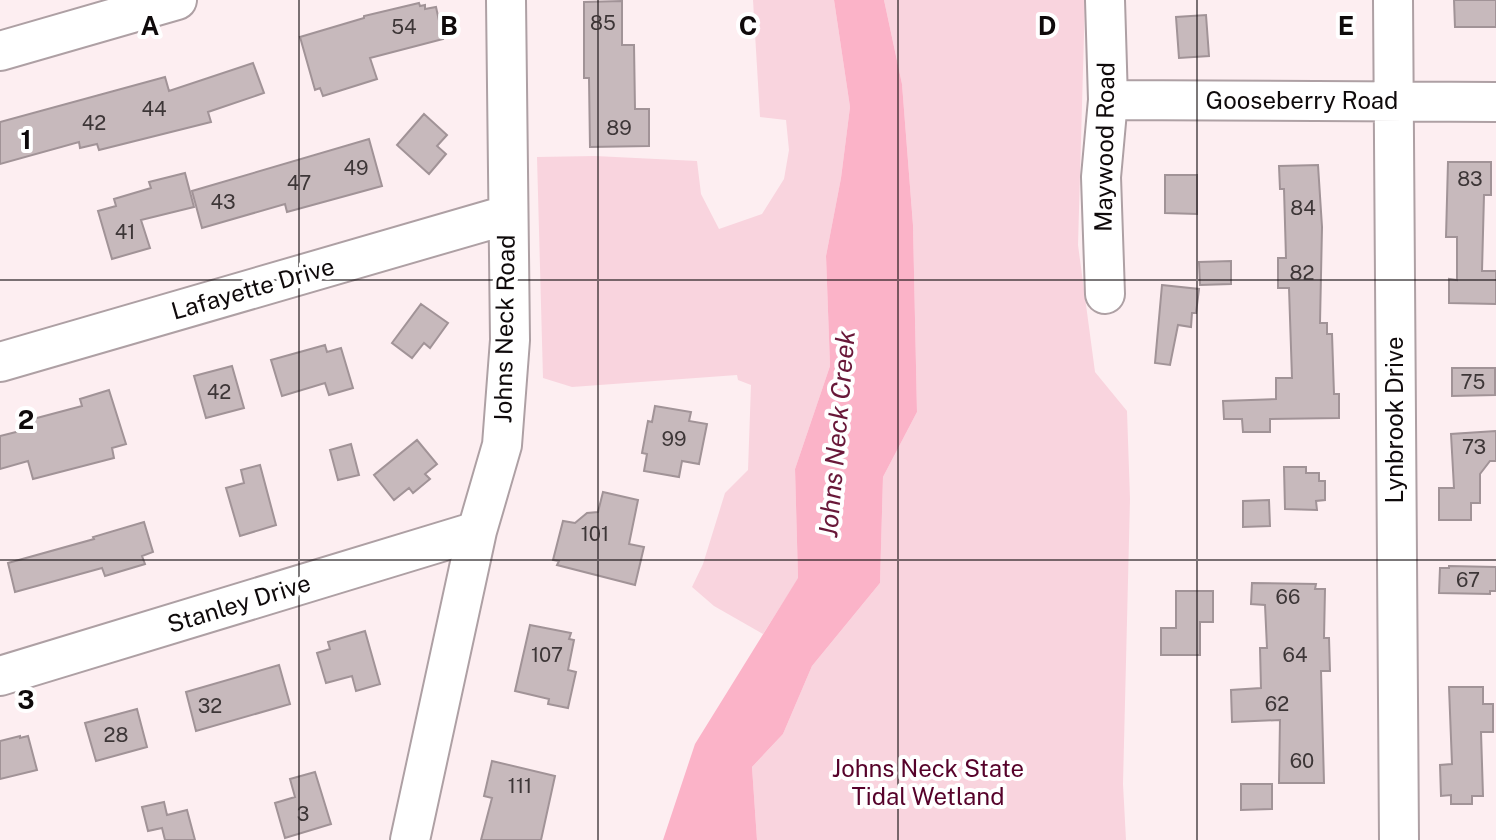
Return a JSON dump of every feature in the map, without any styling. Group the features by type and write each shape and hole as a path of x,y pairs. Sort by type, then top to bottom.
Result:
{"street":[{"path":"0,51 177,0"},
{"name":"Johns Neck Road","path":"410,840 477,531 502,445 510,340 506,0"},
{"name":"Maywood Road","path":"1105,0 1108,100 1101,177 1105,294"},
{"name":"Lynbrook Drive","path":"1393,0 1399,840"},
{"name":"Gooseberry Road","path":"1108,100 1496,102"},
{"name":"Lafayette Drive","path":"0,362 507,215"},
{"name":"Stanley Drive","path":"0,676 477,531"}],"green space":[{"path":"753,0 834,0 850,107 841,178 826,256 830,366 795,469 798,579 763,634 714,606 692,587 703,564 725,493 748,470 751,385 738,380 737,375 572,387 543,378 537,157 595,156 697,161 701,194 719,229 762,214 784,179 789,150 786,120 760,117"},
{"name":"Johns Neck State Tidal Wetland","path":"884,0 1085,0 1078,245 1095,372 1127,411 1130,499 1123,784 1126,840 757,840 752,767 783,734 812,666 880,583 883,477 917,412 913,225 902,84"}],"water":[{"name":"Johns Neck Creek","path":"834,0 884,0 902,84 913,225 917,412 883,477 880,583 812,666 783,734 752,767 757,840 663,840 695,744 798,578 795,469 830,366 826,256 841,178 850,107"}],"building":[{"path":"1454,0 1496,0 1496,27 1455,27"},
{"path":"622,1 622,45 634,45 635,109 649,109 649,146 590,147 589,78 584,78 584,2"},
{"path":"419,3 420,6 425,5 425,9 436,7 443,39 370,58 377,79 323,96 320,88 315,90 300,37 364,16"},
{"path":"1206,15 1209,56 1179,58 1176,17"},
{"path":"253,63 264,93 208,112 211,122 99,150 97,144 80,148 79,142 0,164 0,122 165,77 169,91"},
{"path":"424,114 447,135 437,146 446,154 429,174 397,145"},
{"path":"369,139 382,186 287,212 285,204 202,228 192,191"},
{"path":"1448,162 1491,162 1491,195 1484,195 1482,271 1496,271 1496,304 1449,303 1449,279 1457,280 1457,237 1446,237"},
{"path":"1318,165 1322,227 1320,323 1327,323 1327,334 1332,334 1334,394 1339,394 1339,418 1270,419 1270,432 1243,432 1242,419 1224,419 1223,401 1276,399 1276,378 1292,378 1289,288 1278,288 1278,258 1286,258 1284,189 1280,189 1279,166"},
{"path":"185,173 194,207 141,220 150,248 112,259 98,211 116,206 114,199 151,188 149,182"},
{"path":"1165,175 1197,175 1197,214 1165,213"},
{"path":"1231,261 1231,284 1200,285 1199,262"},
{"path":"1162,285 1199,289 1191,327 1178,325 1170,365 1155,363"},
{"path":"421,304 448,323 430,348 424,343 412,358 392,343"},
{"path":"325,345 327,352 341,348 353,388 329,395 325,383 282,396 271,360"},
{"path":"232,366 244,408 206,418 194,376"},
{"path":"1452,368 1495,368 1495,395 1452,396"},
{"path":"109,390 126,444 112,448 114,458 33,479 28,461 0,469 0,436 20,431 18,423 82,406 80,399"},
{"path":"655,406 691,412 689,421 707,424 699,464 682,461 679,477 644,471 647,454 642,453 648,421 652,422"},
{"path":"1496,431 1496,461 1490,461 1480,474 1480,503 1471,503 1471,520 1439,520 1439,488 1454,488 1451,434"},
{"path":"417,440 437,464 425,474 430,479 413,493 409,488 394,500 374,475"},
{"path":"351,444 359,475 338,480 330,450"},
{"path":"260,465 276,525 240,536 226,488 244,483 241,470"},
{"path":"1284,467 1306,467 1306,473 1319,473 1319,481 1325,481 1325,500 1316,501 1317,510 1285,509"},
{"path":"603,492 638,500 629,544 644,547 635,585 557,565 559,561 553,560 563,521 575,523 587,513 598,512"},
{"path":"1269,500 1270,526 1243,527 1243,501"},
{"path":"144,522 153,552 142,556 145,564 105,576 102,568 15,592 8,563"},
{"path":"1496,567 1496,591 1490,591 1490,594 1439,593 1440,568"},
{"path":"1252,583 1316,584 1315,589 1325,589 1324,638 1329,638 1330,671 1321,671 1324,783 1279,783 1280,720 1232,722 1231,690 1261,688 1260,648 1267,648 1265,605 1251,604"},
{"path":"1176,591 1213,591 1213,622 1200,622 1200,655 1161,655 1161,628 1176,628"},
{"path":"530,625 571,633 569,639 574,640 568,670 576,672 568,708 548,704 549,699 515,691"},
{"path":"365,631 380,684 356,691 352,676 326,683 317,653 330,649 328,642"},
{"path":"279,665 290,704 196,731 186,692"},
{"path":"1449,687 1483,687 1483,704 1493,704 1493,732 1481,732 1483,796 1472,796 1472,804 1451,804 1451,795 1441,796 1440,765 1452,764"},
{"path":"137,709 147,747 96,761 85,723"},
{"path":"28,736 37,770 0,779 0,741"},
{"path":"492,761 555,776 541,840 481,840 492,798 484,796"},
{"path":"315,772 331,824 285,838 275,803 295,797 290,779"},
{"path":"1241,784 1272,784 1272,809 1241,810"},
{"path":"164,802 167,815 187,810 195,840 165,840 162,828 148,831 142,807"}]}
